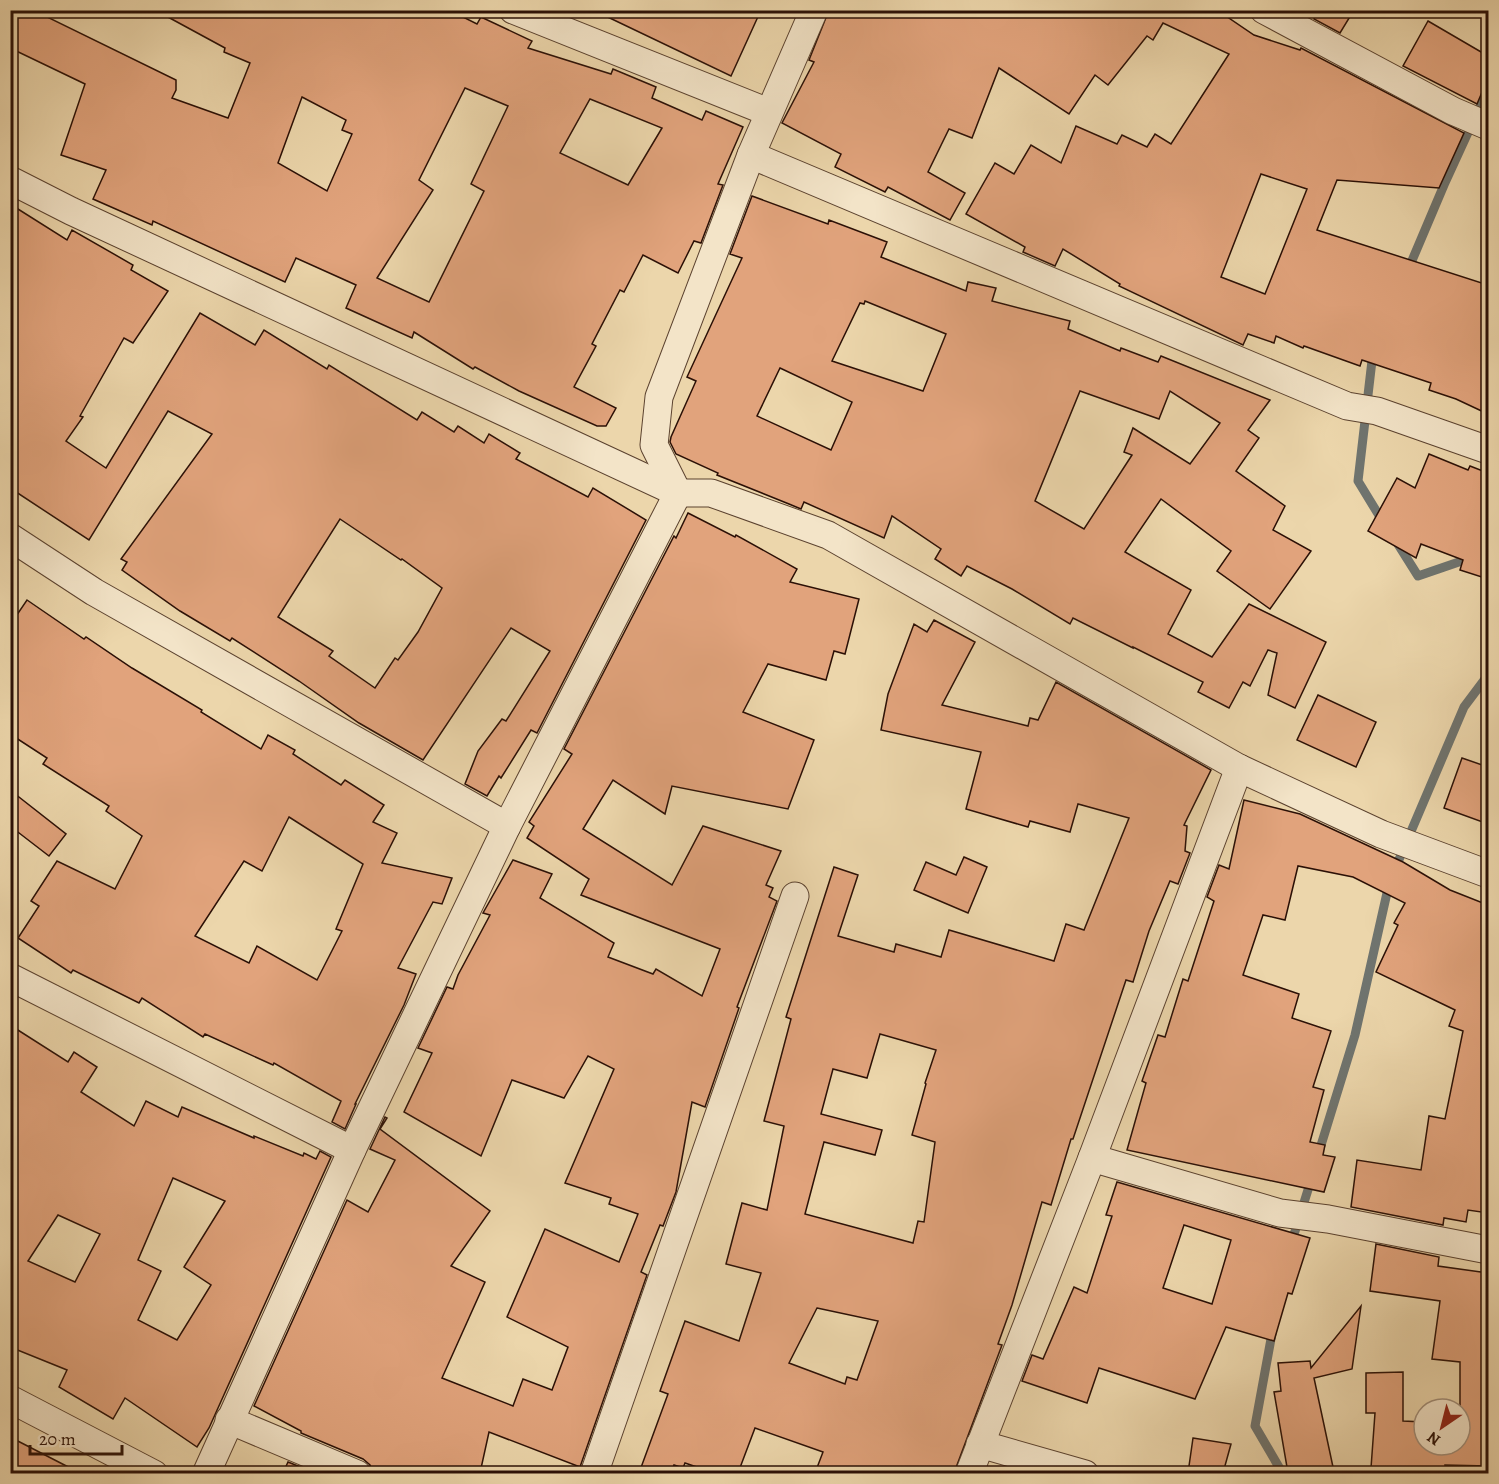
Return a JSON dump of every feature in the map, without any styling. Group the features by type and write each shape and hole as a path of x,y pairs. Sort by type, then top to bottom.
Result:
{"street":[{"path":"513,10 768,112"},
{"path":"678,493 654,445 659,397 768,112 814,10"},
{"path":"1264,10 1453,111 1488,126"},
{"path":"751,155 1347,406 1377,411 1488,450"},
{"path":"10,180 70,211 678,493 711,494 828,535 1239,768 1381,834 1488,874"},
{"path":"206,1473 352,1150 507,826 678,493"},
{"path":"10,537 94,592 507,826"},
{"path":"969,1473 1092,1158 1239,768"},
{"path":"594,1473 795,896"},
{"path":"10,977 352,1150"},
{"path":"1092,1158 1280,1213 1328,1219 1488,1250"},
{"path":"10,1399 154,1473"},
{"path":"229,1420 357,1473"},
{"path":"980,1444 1085,1473"}],"building":[{"path":"10,10 50,10 47,17 176,80 176,90 172,98 228,118 250,63 224,52 225,48 155,10 449,10 477,24 481,17 532,41 528,48 611,74 613,69 656,87 652,98 702,120 706,111 743,127 718,184 723,185 701,243 694,241 678,273 643,255 624,292 620,290 592,344 596,346 574,387 616,408 606,426 597,426 519,391 475,367 473,369 414,332 412,338 346,308 356,285 296,258 285,282 153,221 152,225 93,199 106,170 61,155 85,84 10,48","holes":["465,88 508,106 471,184 484,191 429,302 377,278 433,190 419,180","302,97 346,120 342,130 352,134 327,191 278,163","590,99 662,128 628,185 560,153"]},
{"path":"593,10 761,10 731,76"},
{"path":"829,10 1217,10 1254,35 1300,50 1301,48 1464,133 1439,188 1337,180 1317,230 1488,285 1488,414 1456,399 1429,390 1431,383 1362,360 1360,366 1304,346 1303,348 1276,336 1274,343 1248,334 1243,345 1119,286 1120,284 1063,249 1055,266 1023,252 1025,247 966,214 995,163 1014,174 1031,145 1061,163 1076,126 1117,144 1122,135 1147,147 1155,134 1171,144 1229,54 1163,23 1153,40 1147,36 1108,85 1095,75 1069,114 999,68 972,138 949,129 928,172 965,193 950,220 888,187 885,192 835,167 841,154 782,123 814,62 809,60","holes":["1261,174 1307,189 1265,294 1221,277"]},
{"path":"1318,10 1354,10 1340,33 1314,19"},
{"path":"1428,21 1488,56 1488,78 1477,104 1403,66"},
{"path":"752,196 828,224 829,220 887,242 881,257 966,291 968,282 996,288 992,301 1070,321 1068,329 1120,351 1121,348 1158,362 1161,356 1270,400 1248,430 1259,438 1236,471 1285,506 1273,530 1311,551 1270,609 1217,571 1231,551 1161,499 1125,552 1191,590 1168,634 1212,657 1249,604 1326,642 1295,708 1268,695 1277,653 1268,650 1250,686 1243,682 1229,708 1198,692 1203,682 1133,647 1073,618 1070,624 1012,589 967,566 961,576 935,559 941,549 892,516 884,538 804,502 801,509 717,475 718,473 676,454 670,442 671,437 696,381 687,377 742,258 730,254","holes":["865,301 946,334 923,391 832,361 860,303 864,304","780,368 852,402 831,450 757,416","1080,391 1159,419 1170,391 1220,423 1190,464 1133,428 1124,452 1132,455 1084,529 1035,501"]},
{"path":"10,204 67,240 72,230 133,265 131,270 168,291 133,343 124,338 80,416 83,417 66,441 106,468 200,313 255,345 264,330 327,369 329,365 417,420 422,412 454,432 458,426 484,443 489,434 520,453 516,459 588,497 593,488 646,520 537,733 531,730 487,796 465,784 478,751 502,719 506,721 550,651 511,628 423,760 359,723 232,638 230,641 180,611 122,570 127,562 121,559 212,434 168,411 89,540 10,488","holes":["340,519 442,588 418,632 398,660 395,658 375,688 329,656 333,651 278,617"]},
{"path":"1429,454 1468,470 1470,466 1488,473 1488,579 1460,570 1463,560 1421,544 1416,558 1368,531 1397,478 1415,488"},
{"path":"688,513 735,537 736,535 797,569 790,582 859,599 845,654 834,651 826,680 768,664 743,712 814,740 788,809 672,786 665,814 613,780 583,829 672,885 703,826 781,851 766,885 773,888 769,897 777,901 737,1007 739,1008 705,1107 692,1102 676,1192 641,1272 647,1275 580,1467 489,1432 480,1473 373,1473 370,1465 363,1459 301,1433 254,1406 347,1200 368,1212 395,1160 370,1149 385,1117 387,1118 380,1129 490,1211 451,1266 485,1282 442,1378 513,1406 523,1379 552,1390 568,1347 507,1317 545,1229 619,1262 638,1214 609,1204 611,1198 565,1183 614,1069 588,1056 564,1098 512,1080 481,1156 404,1112 432,1053 418,1048 447,987 453,989 490,915 483,913 513,860 552,874 540,898 614,943 608,957 653,974 656,969 702,996 720,949 581,895 589,879 527,838 534,826 529,822 572,754 564,749"},
{"path":"27,600 84,639 86,637 261,749 268,735 295,750 293,754 341,785 345,780 384,805 373,822 397,833 382,863 452,878 442,904 433,902 398,968 416,974 404,1005 345,1129 332,1122 341,1101 274,1063 273,1065 205,1034 203,1037 142,998 139,1003 73,970 71,973 18,938 39,906 31,901 57,861 115,889 142,836 106,811 109,806 43,764 47,758 10,734 10,625","holes":["289,817 363,864 336,929 342,931 317,980 257,946 249,963 195,936 244,861 262,871"]},
{"path":"934,620 975,642 942,705 1028,726 1030,718 1038,720 1056,682 1211,770 1184,825 1187,826 1185,851 1190,853 1178,884 1170,881 1149,931 1133,982 1126,980 1073,1139 1071,1139 1051,1205 1042,1202 1012,1305 998,1344 1002,1345 954,1473 815,1473 823,1452 755,1428 738,1473 714,1473 685,1463 683,1468 674,1465 671,1473 639,1473 668,1394 660,1391 685,1321 739,1341 761,1273 726,1264 742,1203 767,1210 784,1126 764,1121 791,1019 786,1017 834,867 858,875 838,936 894,952 896,944 941,957 949,930 1054,961 1066,924 1084,930 1129,818 1078,804 1070,832 1030,821 1028,827 966,809 981,752 881,730 888,694 914,624 927,632","holes":["880,1034 936,1050 912,1135 935,1142 924,1222 918,1221 913,1243 805,1214 824,1142 875,1155 882,1130 821,1114 833,1069 867,1078","817,1308 878,1321 857,1380 847,1377 845,1384 789,1363"]},
{"path":"1318,695 1376,722 1356,767 1297,740"},
{"path":"1462,758 1488,767 1488,824 1444,808"},
{"path":"10,790 66,834 49,856 10,826"},
{"path":"1244,800 1300,814 1403,862 1450,890 1488,905 1488,1213 1468,1210 1466,1222 1444,1218 1443,1225 1351,1207 1357,1160 1421,1170 1429,1116 1445,1119 1463,1031 1449,1026 1455,1010 1376,972 1398,925 1394,923 1405,903 1353,877 1298,866 1285,920 1263,915 1243,975 1299,994 1292,1018 1331,1031 1313,1087 1324,1090 1310,1142 1325,1145 1323,1155 1335,1157 1324,1192 1127,1150 1146,1083 1142,1081 1158,1035 1165,1037 1183,979 1188,981 1214,901 1207,897 1219,865 1229,869"},
{"path":"964,857 987,867 968,913 914,890 926,862 956,875"},
{"path":"10,1025 68,1062 74,1052 97,1067 81,1092 134,1126 146,1101 178,1117 182,1107 303,1156 304,1153 316,1159 320,1151 331,1157 209,1428 197,1447 125,1398 113,1419 59,1387 67,1370 10,1347","holes":["173,1178 225,1201 184,1267 211,1285 177,1340 138,1320 161,1271 138,1260","58,1215 100,1234 75,1282 28,1261"]},
{"path":"1117,1182 1310,1238 1292,1294 1288,1293 1274,1341 1226,1327 1195,1399 1099,1368 1087,1403 1022,1381 1032,1355 1043,1359 1074,1287 1087,1293 1112,1216 1106,1215","holes":["1184,1225 1231,1240 1212,1304 1163,1288"]},
{"path":"1376,1244 1439,1257 1438,1266 1488,1273 1488,1466 1445,1465 1445,1473 1371,1468 1375,1413 1366,1413 1366,1373 1403,1372 1403,1421 1412,1421 1412,1457 1472,1457 1472,1397 1460,1397 1460,1362 1432,1359 1440,1301 1370,1291"},
{"path":"1361,1306 1352,1369 1314,1378 1333,1467 1303,1473 1288,1473 1274,1392 1281,1391 1278,1363 1310,1361 1311,1368"},
{"path":"10,1437 80,1473 10,1473"},
{"path":"1193,1438 1231,1444 1223,1473 1188,1473"},
{"path":"288,1462 315,1473 283,1473"}],"waterway":[{"path":"1408,270 1488,89"},
{"path":"1373,352 1358,481 1383,522"},
{"path":"1396,541 1418,576 1488,552"},
{"path":"1395,869 1464,707 1488,675"},
{"path":"1318,1155 1355,1035 1389,884"},
{"path":"1291,1244 1312,1177"},
{"path":"1273,1328 1255,1426 1283,1474"}]}
